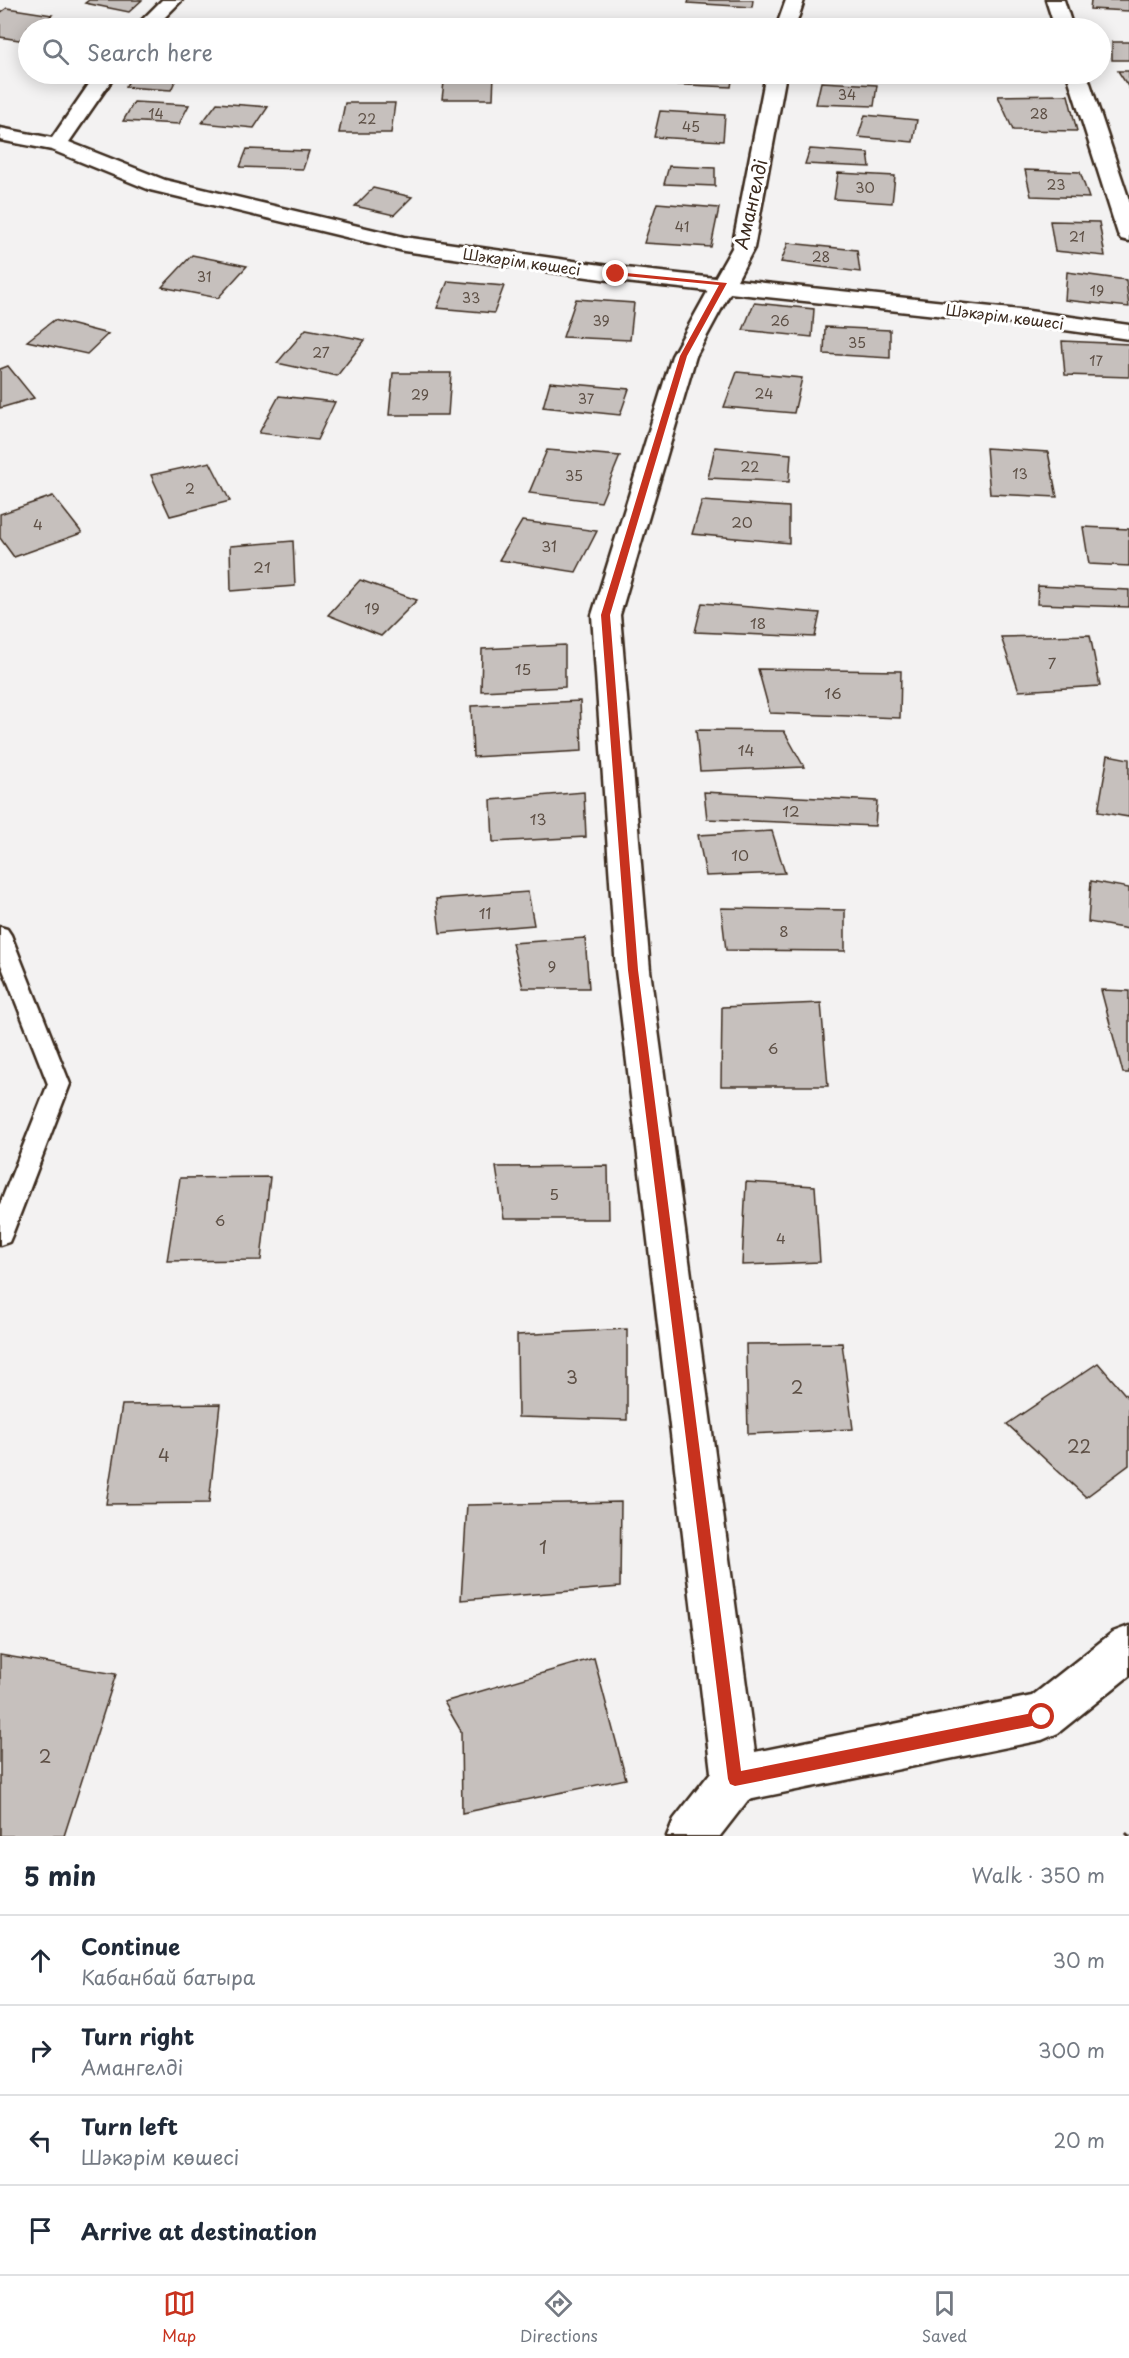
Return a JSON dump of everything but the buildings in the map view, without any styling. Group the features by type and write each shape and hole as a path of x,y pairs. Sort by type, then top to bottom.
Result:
{"street":[{"path":"154,18 173,0"},
{"path":"789,18 795,0"},
{"path":"1055,0 1061,18"},
{"path":"57,145 99,84"},
{"name":"Амангелді","path":"735,1779 633,970 606,615 684,356 743,248 775,84"},
{"path":"1080,84 1129,234"},
{"name":"Шәкәрім көшесі","path":"0,134 57,145 158,185 404,244 616,274 723,283 1029,318 1129,332"},
{"path":"691,1836 735,1779 1042,1717 1129,1648"}],"lane":[{"path":"0,935 59,1084 0,1234"}],"route":[{"path":"616,274 723,283 684,356 606,615 633,970 735,1779 1042,1717"}]}
